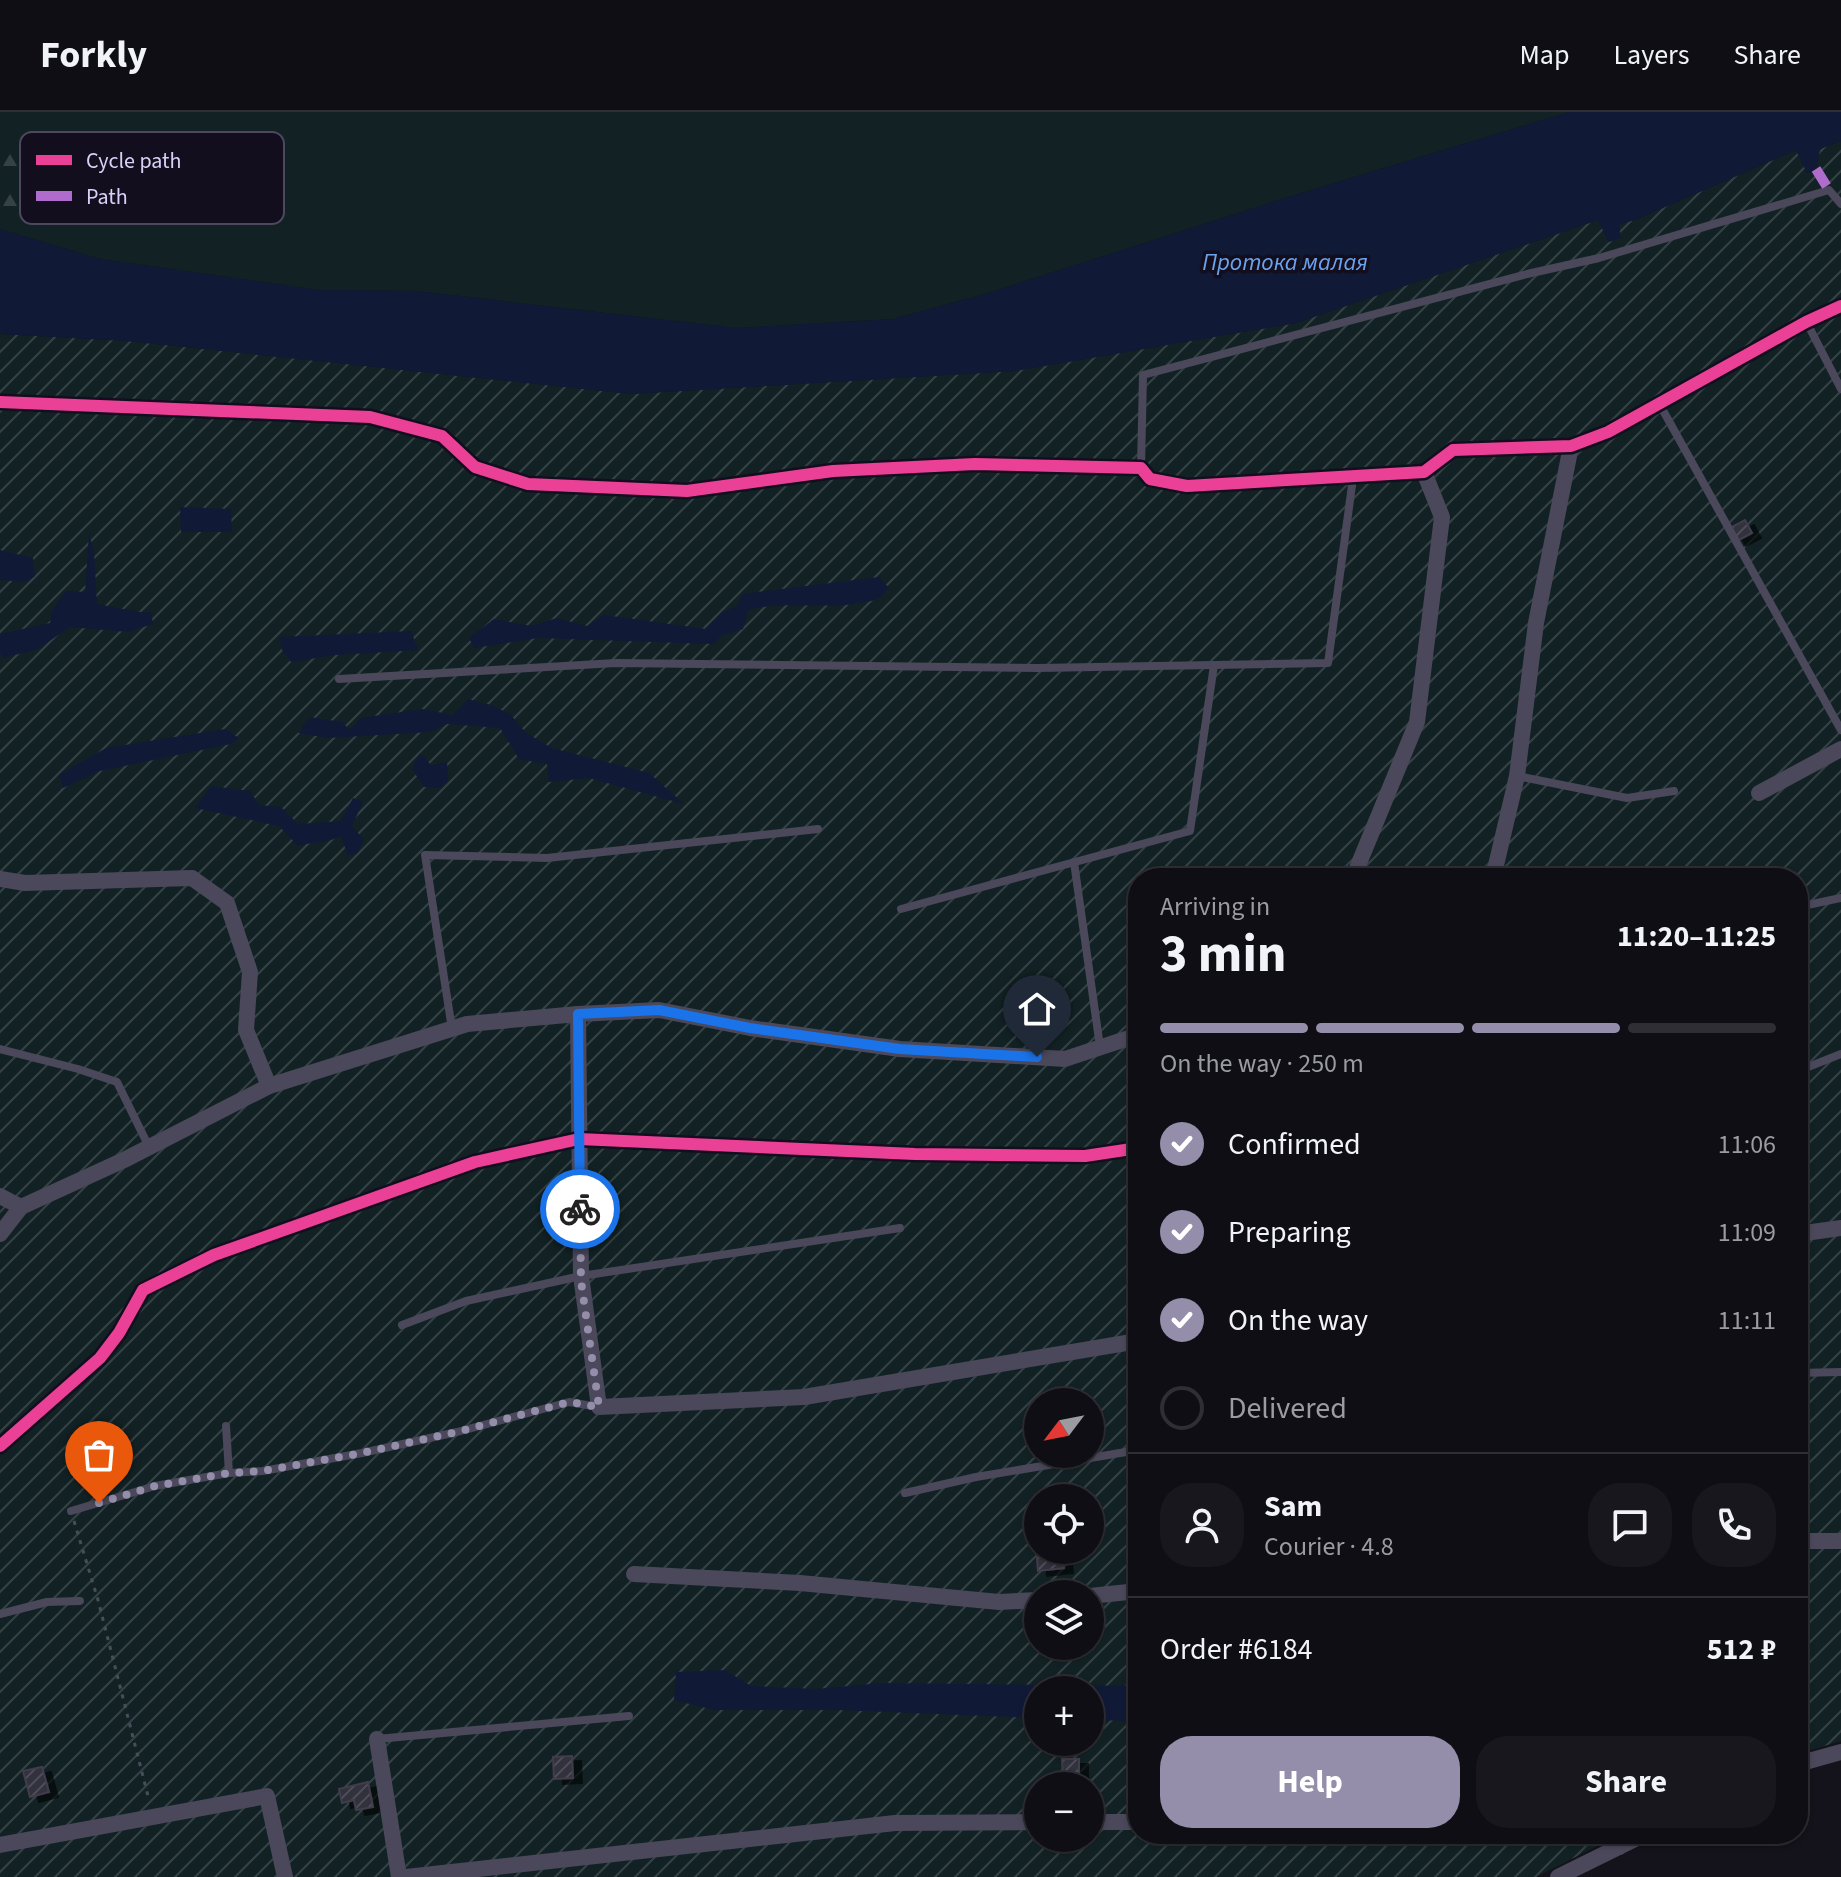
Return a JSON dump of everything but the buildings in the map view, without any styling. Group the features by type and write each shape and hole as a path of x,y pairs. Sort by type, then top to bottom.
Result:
{"street":[{"path":"0,402 370,417 442,436 475,467 528,484 687,491 833,471 975,464 1141,468 1150,479 1187,486 1353,478 1424,472 1453,450 1571,446 1608,432 1806,322 1841,306"},
{"path":"1495,868 1517,776 1536,623 1571,446"},
{"path":"1357,868 1417,722 1442,517 1424,472"},
{"path":"1759,793 1841,749"},
{"path":"0,879 25,883 192,878 227,903 250,972 246,1030 269,1086"},
{"path":"0,1234 21,1207 269,1086 467,1024 659,1010 750,1028 915,1050 1065,1059 1128,1038"},
{"path":"578,1014 581,1276 599,1407 804,1397 1128,1342"},
{"path":"0,1446 100,1358 119,1333 143,1290 214,1255 475,1162 579,1139 915,1154 1085,1156 1128,1150"},
{"path":"0,1196 21,1207"},
{"path":"1808,1233 1841,1228"},
{"path":"1808,1541 1841,1541"},
{"path":"634,1574 800,1583 999,1602 1024,1601"},
{"path":"1104,1595 1128,1592"},
{"path":"377,1739 399,1877"},
{"path":"1808,1761 1841,1752"},
{"path":"0,1845 267,1796 285,1877"},
{"path":"406,1877 895,1823 1024,1822"},
{"path":"1104,1822 1128,1822"},
{"path":"1615,1844 1619,1847"},
{"path":"1558,1877 1625,1844"}],"lane":[{"path":"1141,468 1143,375 1599,258 1829,190 1841,204"},
{"path":"1806,322 1841,389"},
{"path":"1660,405 1841,730"},
{"path":"339,679 616,663 1038,668 1328,663 1353,478"},
{"path":"901,909 1190,831 1214,665"},
{"path":"1517,776 1627,798 1674,791"},
{"path":"452,1029 425,855 547,858 818,829"},
{"path":"1074,862 1100,1047"},
{"path":"1808,905 1841,898"},
{"path":"0,1049 117,1082 149,1147"},
{"path":"1808,1067 1841,1054"},
{"path":"402,1325 466,1301 581,1276 900,1228"},
{"path":"1808,1373 1841,1372"},
{"path":"71,1511 155,1486 362,1453 569,1402 599,1407"},
{"path":"226,1426 229,1473"},
{"path":"905,1493 976,1477 1128,1452"},
{"path":"0,1614 47,1602 80,1601"},
{"path":"377,1739 629,1716"}],"path":[{"path":"71,1511 98,1600 153,1815"}],"green space":[{"path":"0,112 1569,112 985,294 893,319 736,328 416,291 319,290 100,259 0,229 0,209 20,212 20,224 284,224 284,132 20,132 20,145 0,136"},
{"path":"0,136 20,145 20,212 0,209"},
{"path":"1841,141 1841,1741 1808,1751 1808,868 1128,868 1128,1844 1601,1844 1536,1877 0,1877 0,334 127,341 631,394 1014,371 1296,323 1598,220 1609,242 1619,224 1635,220 1796,150 1807,173 1816,169 1820,149"}],"water":[{"name":"Протока малая","path":"1569,112 1841,112 1841,141 1820,149 1816,169 1807,173 1796,150 1635,220 1619,224 1621,238 1609,242 1598,220 1296,323 1014,371 631,394 127,341 0,334 0,229 100,259 319,290 416,291 736,328 893,319 985,294"},
{"path":"180,507 231,509 232,532 181,532"},
{"path":"89,533 94,552 97,604 151,612 153,624 128,632 70,627 38,649 3,658 0,634 50,623 52,611 66,591 85,592"},
{"path":"0,550 33,558 35,576 26,582 0,580"},
{"path":"879,577 889,588 875,600 844,605 779,605 748,610 743,629 721,636 714,644 538,638 474,648 469,638 494,619 531,626 557,618 587,626 604,615 706,629 721,613 737,606 742,594"},
{"path":"411,631 418,650 336,655 291,662 282,650 279,637"},
{"path":"468,699 510,714 526,733 552,748 649,773 684,804 589,778 549,782 547,764 519,759 500,728 447,724 431,732 328,738 298,733 310,717 342,722 350,730 361,718 422,709 453,715"},
{"path":"225,729 239,738 231,744 100,771 63,788 59,775 106,748"},
{"path":"420,753 431,765 447,762 448,780 441,788 424,787 412,769"},
{"path":"211,786 250,791 259,805 281,807 298,824 341,821 353,798 363,802 352,826 364,840 357,853 348,856 341,836 298,846 279,826 195,808"},
{"path":"725,1670 751,1686 816,1689 882,1683 1024,1685 1024,1717 838,1710 714,1710 674,1700 676,1672"},
{"path":"1104,1686 1128,1686 1128,1721 1104,1720"}],"marked path":[{"path":"1816,169 1829,190"}],"cycle path":[{"path":"0,402 370,417 442,436 475,467 528,484 687,491 833,471 975,464 1141,468 1150,479 1187,486 1424,472 1453,450 1571,446 1608,432 1806,322 1841,306"},
{"path":"0,1446 100,1358 119,1333 143,1290 214,1255 475,1162 579,1139 915,1154 1085,1156 1128,1150"}],"way so far":[{"path":"99,1503 155,1486 362,1453 569,1402 599,1407 581,1281 580,1209"}],"route":[{"path":"580,1209 578,1014 659,1010 750,1028 900,1049 1037,1057"}]}
